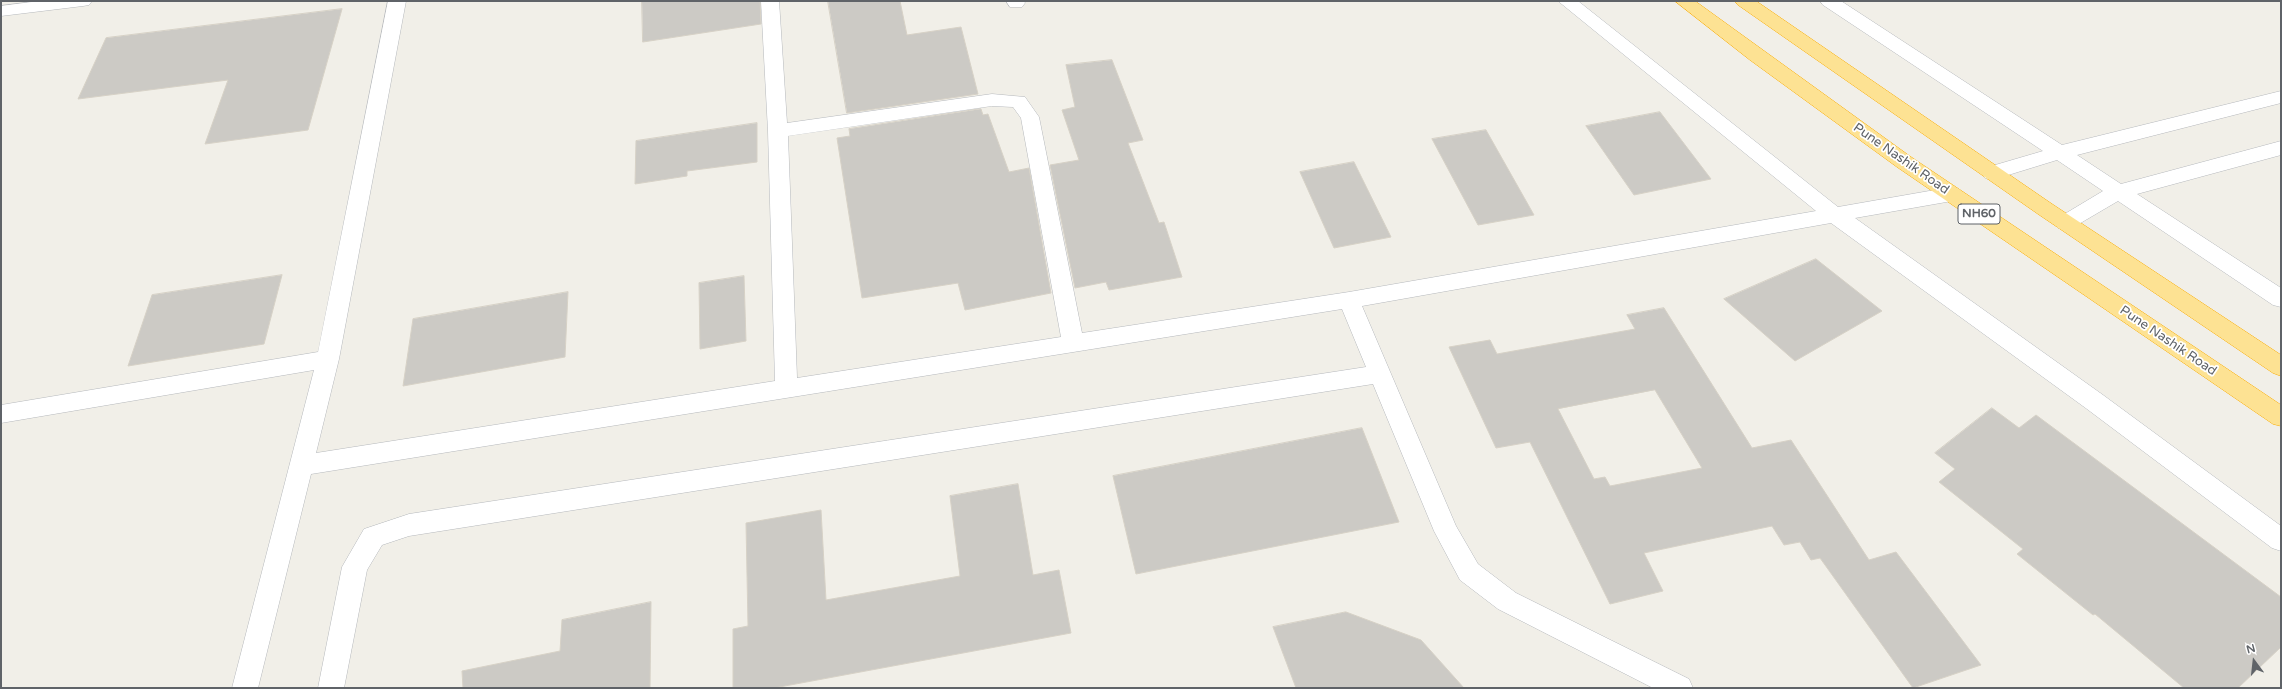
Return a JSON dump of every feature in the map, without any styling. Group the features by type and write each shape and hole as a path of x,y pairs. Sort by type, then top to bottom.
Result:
{"highway":[{"name":"Pune Nashik Road","path":"1684,1 1833,111 1952,194 2281,417"},
{"path":"1744,1 2065,223 2281,367"}],"street":[{"path":"1,10 83,1"},
{"path":"245,688 328,359 398,1"},
{"path":"770,1 778,131 786,388"},
{"path":"1567,1 1834,214 2095,402 2281,540"},
{"path":"1829,1 2281,299"},
{"path":"1992,173 2059,153 2281,97"},
{"path":"778,131 992,100 1018,101 1030,117 1073,344"},
{"path":"2065,223 2118,192 2281,148"},
{"path":"302,465 1349,300 1952,194"},
{"path":"1349,300 1446,531 1469,572 1508,601 1680,688"},
{"path":"1,414 328,359"},
{"path":"331,688 356,567 373,537 409,526 1381,374"}],"building":[{"path":"642,1 760,1 761,24 643,42"},
{"path":"828,1 900,1 907,35 961,27 978,94 847,113"},
{"path":"342,9 308,130 205,144 228,80 78,99 106,38"},
{"path":"1112,60 1143,140 1128,143 1159,223 1164,222 1182,277 1109,290 1106,282 1075,288 1050,165 1079,160 1062,110 1075,107 1066,65"},
{"path":"981,109 983,115 988,114 1009,172 1029,168 1051,293 965,310 958,283 862,298 837,138 850,136 849,129"},
{"path":"1660,112 1711,179 1634,195 1586,126"},
{"path":"757,123 757,162 687,171 687,176 635,184 636,141"},
{"path":"1486,130 1534,215 1478,225 1432,139"},
{"path":"1354,162 1391,237 1334,248 1300,172"},
{"path":"1816,259 1882,311 1795,361 1724,299"},
{"path":"282,275 264,344 128,366 152,295"},
{"path":"744,276 746,341 700,349 699,283"},
{"path":"568,292 565,357 403,386 413,319"},
{"path":"1664,308 1752,448 1791,440 1869,560 1896,552 1981,665 1913,688 1820,558 1811,560 1800,542 1784,545 1772,526 1644,553 1663,591 1610,604 1530,442 1496,448 1449,347 1490,340 1497,354 1635,329 1627,315","holes":["1655,390 1702,468 1610,486 1605,477 1594,479 1558,409"]},
{"path":"1992,408 2019,428 2036,415 2281,597 2281,647 2238,688 2184,688 2095,614 2093,615 2017,554 2023,549 1939,482 1955,469 1935,453"},
{"path":"1362,428 1399,522 1136,574 1113,476"},
{"path":"1018,484 1033,575 1059,570 1071,633 774,688 733,688 733,629 748,626 746,523 821,510 826,600 960,576 950,496"},
{"path":"651,602 650,688 463,688 462,671 560,651 562,620"},
{"path":"1346,612 1421,640 1464,688 1296,688 1273,627"}]}
